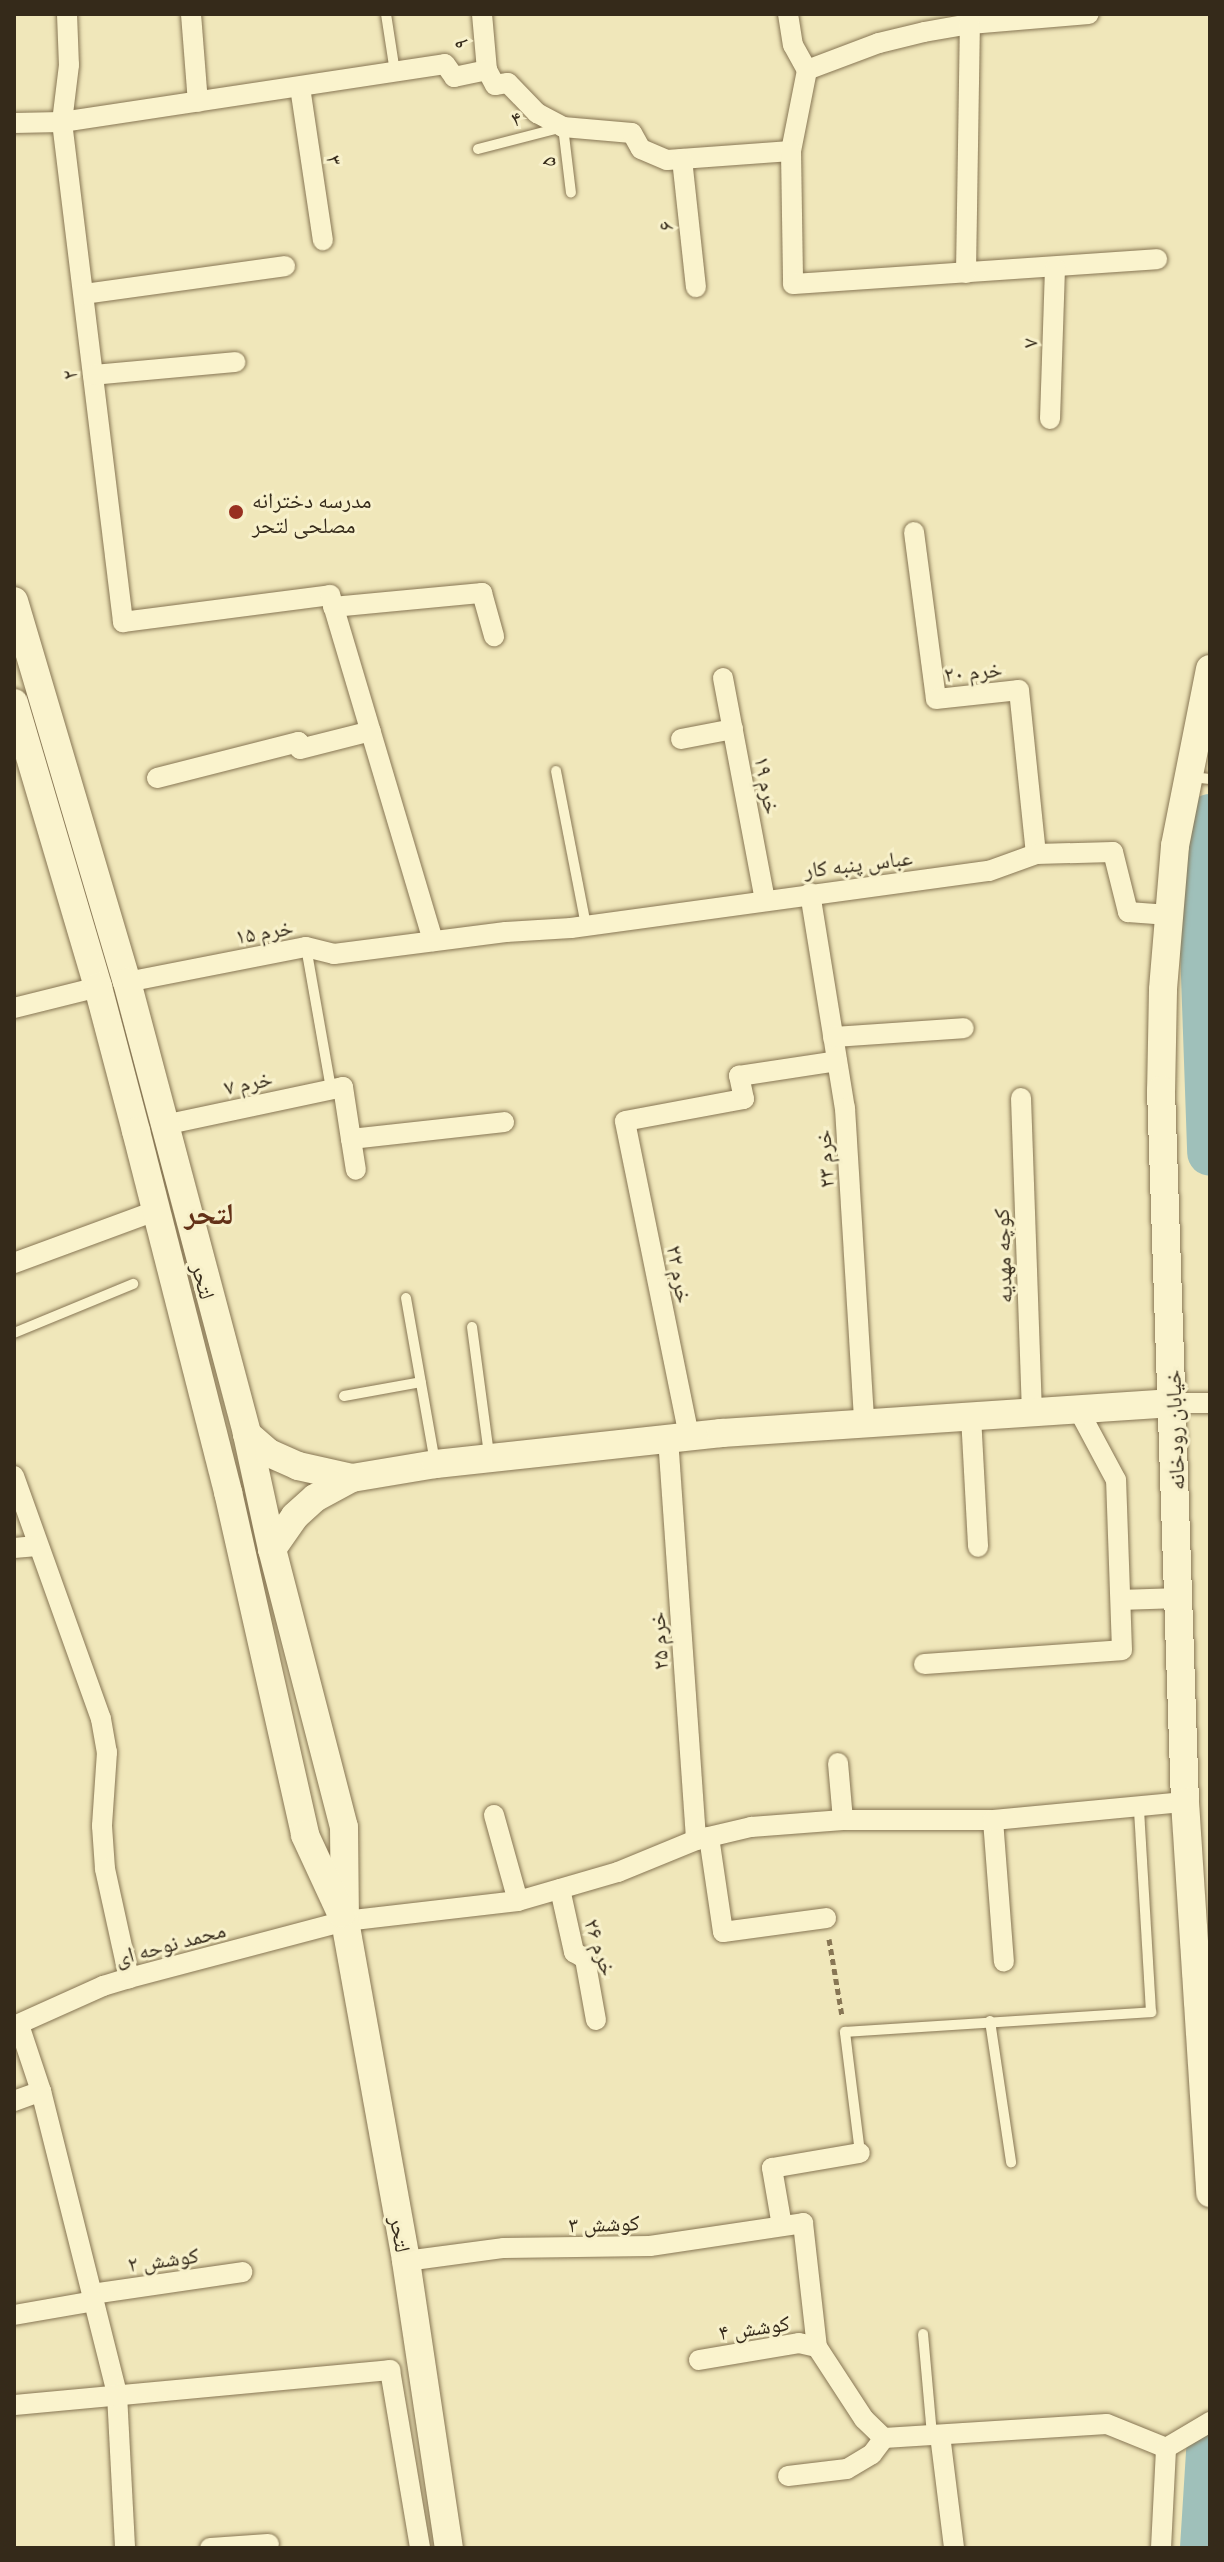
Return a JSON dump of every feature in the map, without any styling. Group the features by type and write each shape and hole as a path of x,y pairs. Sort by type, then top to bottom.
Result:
{"street":[{"name":"۲","path":"67,14 69,65 62,122 123,622 330,595 333,607"},
{"path":"191,14 198,102"},
{"name":"۹","path":"482,14 487,70"},
{"path":"788,14 793,45 807,70 791,151 793,284 1157,259"},
{"path":"807,70 879,43 970,24 1016,17 1089,14"},
{"path":"966,273 970,24"},
{"path":"14,123 62,122 445,64 454,77 487,70 495,85 508,83 537,113 563,127 632,133 641,149 667,160 791,151"},
{"name":"۳","path":"300,87 323,240"},
{"name":"۶","path":"682,159 696,287"},
{"path":"84,294 285,266"},
{"name":"۷","path":"1050,419 1055,268"},
{"path":"93,375 235,362"},
{"name":"خرم ۲۰","path":"914,532 936,699 1019,690 1036,854"},
{"path":"433,941 333,607 482,593 494,636"},
{"name":"لتحر","path":"14,601 127,982 247,1434 272,1549 344,1827 345,1921 406,2261 449,2548"},
{"name":"خیابان رودخانه","path":"1210,669 1200,778 1175,846 1161,1090 1174,1403 1185,1802 1201,1956 1210,2193"},
{"name":"خرم ۱۹","path":"723,678 765,900"},
{"name":"لتحر","path":"14,703 98,987 228,1492 305,1835 345,1921"},
{"path":"681,739 733,729"},
{"path":"157,778 298,742 300,749 371,731"},
{"name":"عباس پنبه کار","path":"506,932 586,926 810,893 989,871 1036,854 1113,852 1128,912 1169,915"},
{"name":"خرم ۲۳","path":"810,893 845,1108 864,1423"},
{"name":"خرم ۱۵","path":"127,982 306,947 334,954 506,932"},
{"path":"14,1008 98,987"},
{"path":"833,1037 964,1028"},
{"name":"خرم ۲۲","path":"678,1437 625,1121 744,1099 739,1076 837,1061"},
{"path":"337,1088 356,1170"},
{"name":"خرم ۷","path":"164,1125 337,1088"},
{"name":"کوچه مهدیه","path":"1021,1098 1032,1412"},
{"path":"351,1139 504,1122"},
{"path":"14,1263 155,1211"},
{"path":"272,1549 295,1516 315,1498 352,1478 436,1464 678,1437 1078,1409 1210,1403"},
{"path":"924,1664 1122,1650 1116,1480 1078,1409"},
{"path":"971,1416 978,1547"},
{"path":"247,1434 269,1453 298,1466 352,1478"},
{"name":"خرم ۲۵","path":"678,1437 703,1839 723,1932 826,1918"},
{"path":"14,1476 101,1719 107,1752 102,1826 105,1869 129,1978"},
{"path":"14,1548 37,1546"},
{"path":"1121,1600 1178,1598"},
{"path":"838,1763 843,1820"},
{"name":"محمد نوحه ای","path":"16,2026 103,1986 129,1978 345,1921 518,1901 618,1872 703,1839 751,1827 843,1820 993,1820 1185,1802"},
{"path":"494,1815 518,1901"},
{"path":"993,1820 1004,1962"},
{"name":"خرم ۲۶","path":"560,1889 574,1952 585,1959 596,2020"},
{"path":"16,2026 41,2091 117,2394 125,2548"},
{"path":"14,2101 41,2091"},
{"path":"860,2153 772,2168 792,2225 817,2347 864,2419 884,2438 1107,2424 1166,2447"},
{"name":"کوشش ۳","path":"406,2261 504,2248 650,2246 792,2225"},
{"name":"کوشش ۲","path":"14,2315 93,2297 242,2272"},
{"name":"کوشش ۴","path":"699,2360 799,2343 817,2347"},
{"path":"14,2405 390,2370 420,2548"},
{"path":"1166,2447 1210,2422"},
{"path":"936,2435 954,2548"},
{"path":"788,2476 847,2469 872,2454 884,2438"},
{"path":"1161,2548 1166,2447"},
{"path":"210,2548 269,2544"}],"lane":[{"path":"386,14 395,72"},
{"name":"۴","path":"478,149 563,127"},
{"name":"۵","path":"563,127 571,193"},
{"path":"556,771 586,926"},
{"path":"306,947 337,1088"},
{"path":"14,1333 133,1284"},
{"path":"406,1298 436,1464"},
{"path":"472,1327 490,1458"},
{"path":"344,1396 421,1382"},
{"path":"860,2153 845,2032 1151,2012 1139,1807"},
{"path":"990,2021 1011,2162"},
{"path":"923,2334 936,2435"}],"path":[{"path":"826,1918 845,2032"}],"waterway":[{"path":"1210,817 1200,861 1210,1153"},
{"path":"1203,2548 1210,2438"}],"place":[{"name":"مدرسه دخترانه مصلحی لتحر","path":"236,512"}],"district":[{"name":"لتحر","path":"209,1213"}]}
